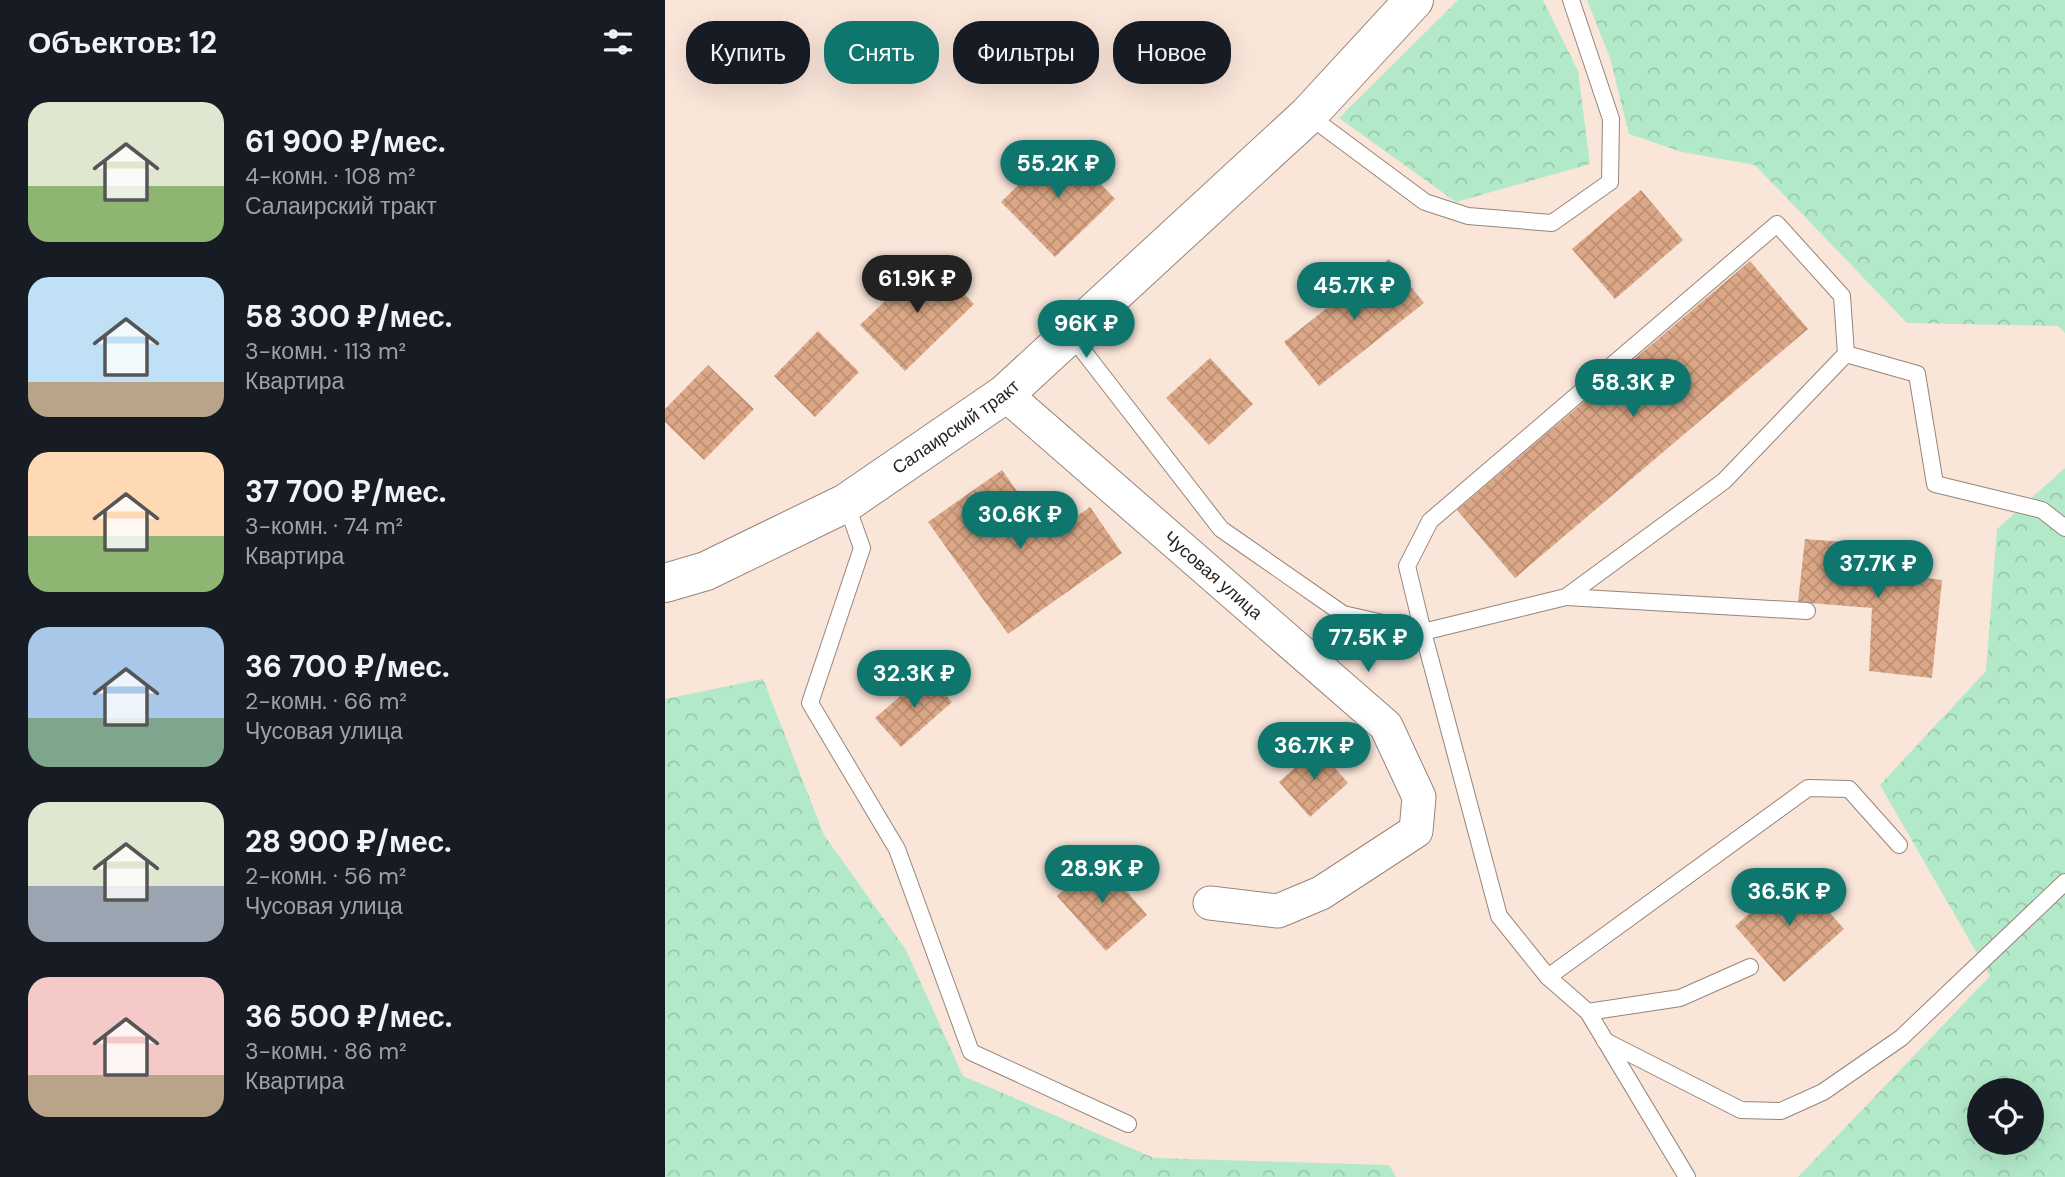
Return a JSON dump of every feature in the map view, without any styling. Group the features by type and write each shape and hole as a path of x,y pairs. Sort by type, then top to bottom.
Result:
{"street":[{"name":"Салаирский тракт","path":"665,583 705,571 846,503 1006,394 1308,115 1414,0"},
{"name":"Чусовая улица","path":"1006,394 1386,726 1419,797 1416,831 1321,893 1278,911 1210,903"}],"lane":[{"path":"1308,115 1425,202 1468,216 1552,223 1610,182 1611,119 1571,0"},
{"path":"1566,597 1724,481 1846,354 1842,296 1777,224 1430,521 1407,566 1499,916 1548,977 1588,1012 1687,1177"},
{"path":"1070,334 1221,529 1343,614 1423,632 1566,597 1807,611"},
{"path":"1846,354 1917,374 1934,484 2042,510 2065,528"},
{"path":"846,503 862,548 810,703 897,849 971,1052 1128,1124"},
{"path":"1548,977 1808,788 1849,789 1899,845"},
{"path":"1605,1041 1741,1110 1781,1111 1823,1091 1901,1038 2065,882"},
{"path":"1588,1012 1679,998 1751,967"}],"green space":[{"path":"1458,0 1543,0 1578,71 1590,164 1456,202 1339,118"},
{"path":"1587,0 2065,0 2065,333 2058,326 1907,323 1755,165 1682,152 1629,134 1610,58"},
{"path":"2065,468 2065,1177 1798,1177 1990,976 1880,785 1986,671 1997,529"},
{"path":"763,679 824,835 906,950 963,1076 1154,1158 1389,1165 1396,1177 665,1177 665,699"}],"building":[{"path":"1061,143 1115,199 1055,257 1001,202"},
{"path":"1641,190 1683,240 1615,299 1572,249"},
{"path":"930,258 974,304 905,371 860,325"},
{"path":"1389,259 1424,303 1319,386 1284,342"},
{"path":"1750,261 1808,329 1515,578 1457,510"},
{"path":"818,331 859,372 815,417 774,376"},
{"path":"1210,358 1253,404 1209,445 1166,398"},
{"path":"708,365 754,409 704,460 665,422 665,409"},
{"path":"1002,470 1049,536 1090,507 1122,553 1008,634 928,522"},
{"path":"1805,539 1911,547 1910,566 1919,577 1942,580 1932,678 1869,671 1872,608 1798,602"},
{"path":"927,673 952,702 901,747 875,718"},
{"path":"1317,748 1348,783 1310,817 1279,782"},
{"path":"1099,859 1147,915 1106,951 1057,896"},
{"path":"1795,874 1844,929 1784,982 1735,926"}]}
